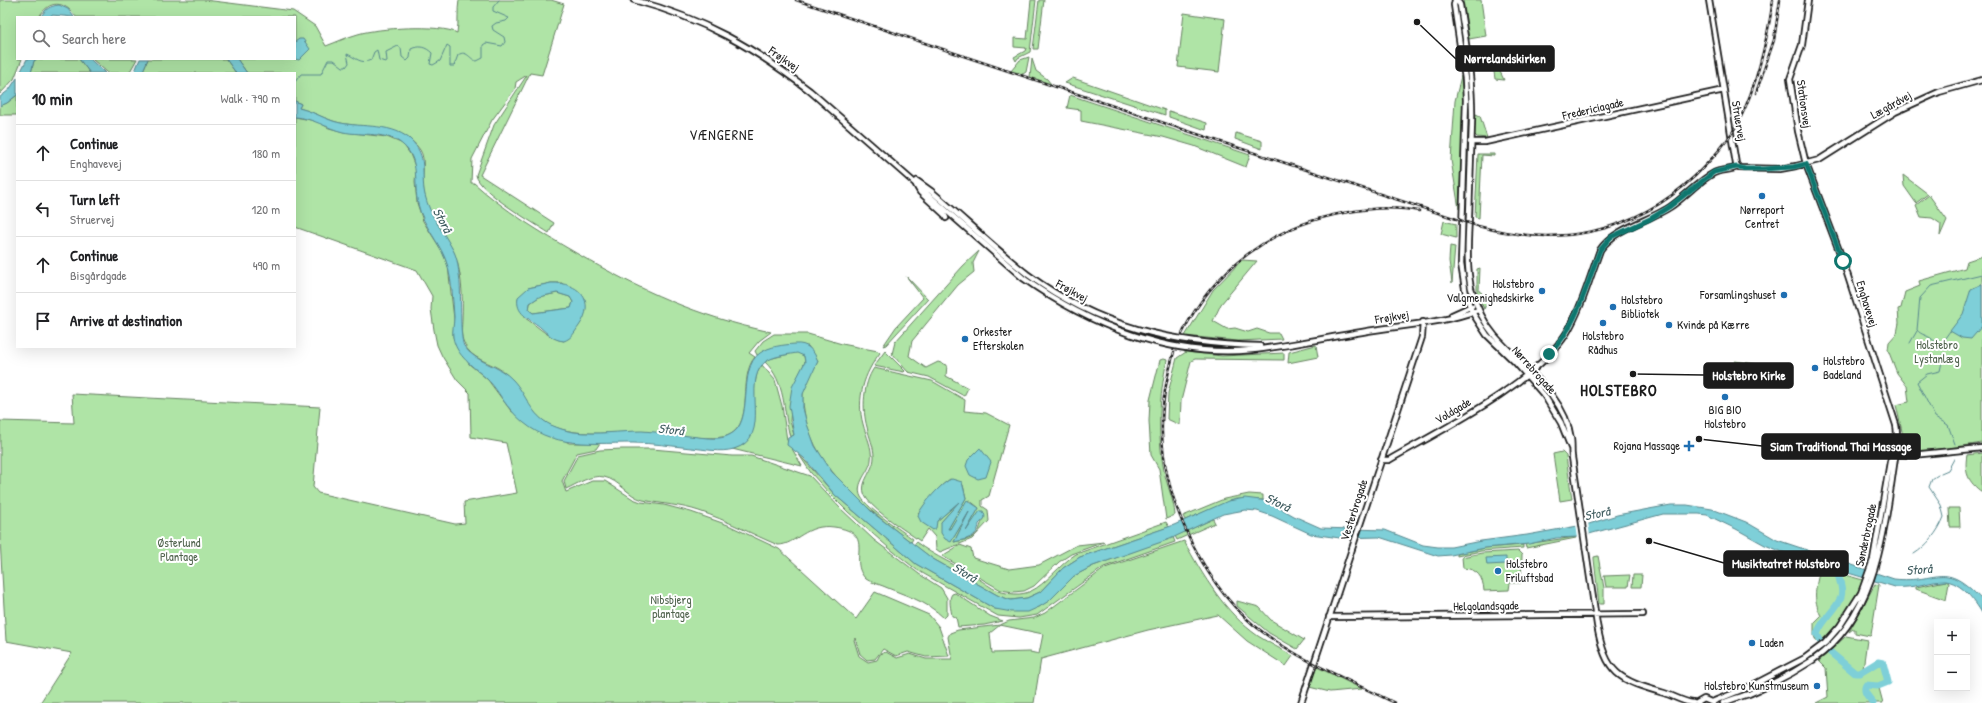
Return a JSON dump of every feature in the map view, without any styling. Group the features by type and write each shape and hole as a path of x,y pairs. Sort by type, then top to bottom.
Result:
{"street":[{"name":"Frøjkvej","path":"634,0 681,14 714,28 750,48 810,90 1023,278 1046,294 1097,322 1150,340 1205,350 1252,350 1423,322 1478,310"},
{"name":"Nørrebrogade","path":"1456,0 1454,6 1465,78 1465,142 1461,264 1462,281 1472,312 1487,335 1526,374 1544,395 1553,408 1570,448"},
{"name":"Nørrebrogade","path":"1456,0 1460,5 1471,78 1471,142 1467,249 1471,286 1478,310 1495,336 1531,370 1558,406 1572,439 1570,448"},
{"name":"Struervej","path":"1709,0 1737,167"},
{"name":"Stationsvej","path":"1806,164 1798,131 1790,81 1802,45 1808,0"},
{"name":"Lægårdvej","path":"1806,164 1815,161 1894,112 1924,98 1982,80"},
{"name":"Fredericiagade","path":"1465,142 1485,142 1532,133 1724,90"},
{"path":"1737,167 1745,169 1763,169 1793,167 1806,164"},
{"name":"Enghavevej","path":"1806,164 1843,261 1896,425 1897,434 1893,457"},
{"name":"Voldgade","path":"1381,460 1389,460 1463,418 1526,374 1556,347 1566,334 1574,319 1600,250 1614,234 1650,219 1669,207 1714,172 1737,167"},
{"name":"Frøjkvej","path":"900,170 931,191 1026,273 1049,289 1099,316 1144,332 1184,340 1228,345 1271,346"},
{"name":"Frøjkvej","path":"914,182 920,192 944,214 946,218"},
{"name":"Frøjkvej","path":"1445,318 1476,304"},
{"name":"Vesterbrogade","path":"1301,703 1422,337 1423,322"},
{"path":"1570,448 1596,614 1604,654 1614,670 1634,683 1671,695 1685,702 1693,703"},
{"path":"1893,457 1982,448"},
{"name":"Sønderbrogade","path":"1725,702 1750,694 1814,659 1844,630 1864,598 1873,567 1893,457"},
{"name":"Sønderbrogade","path":"1713,702 1754,685 1805,658 1825,643 1840,626 1867,585"},
{"name":"Helgolandsgade","path":"1329,617 1643,614"},
{"path":"1725,702 1754,685 1790,673"},
{"path":"1696,703 1702,699 1713,702"}],"green space":[{"path":"0,0 205,0 293,11 315,26 326,46 354,35 379,30 424,28 449,30 457,33 459,0 551,0 564,4 542,75 530,73 480,175 554,223 549,233 496,198 479,182 476,175 494,125 527,75 516,82 515,89 492,120 472,159 471,183 474,183 510,212 536,229 623,279 670,301 719,319 771,332 759,341 749,353 755,357 750,365 747,375 742,419 738,427 731,434 724,437 713,438 647,432 581,433 554,427 542,420 532,410 516,385 504,372 476,357 467,349 464,343 462,334 462,296 459,268 455,254 432,217 425,198 423,188 423,158 420,150 412,141 402,134 392,130 344,124 299,108 301,104 296,102 296,72 246,72 238,60 296,60 296,16 75,16 67,7 57,4 52,5 47,7 40,16 16,16 16,60 22,60 14,79 0,94","holes":["551,283 562,283 586,311 564,341 553,338 525,318 528,288"]},
{"path":"1031,0 1036,0 1030,52 1018,58 1016,61 1014,57 1025,51 1026,48 1014,47 1014,38 1027,39"},
{"path":"1039,0 1044,0 1038,49 1033,49"},
{"path":"1463,0 1481,0 1486,36 1469,39"},
{"path":"1184,13 1225,19 1219,72 1178,67"},
{"path":"1500,49 1495,61 1504,80 1495,79 1491,51"},
{"path":"1029,57 1026,72 1023,74 1011,71 1020,60"},
{"path":"1032,59 1036,71 1051,84 1030,77"},
{"path":"34,60 80,60 89,72 31,72"},
{"path":"93,60 136,60 130,72 107,72"},
{"path":"148,60 227,60 235,72 142,72"},
{"path":"1461,76 1464,104 1459,209 1451,160 1455,101"},
{"path":"1073,78 1165,110 1165,115 1065,83"},
{"path":"1070,95 1250,155 1246,167 1194,146 1163,137 1081,121 1081,110 1067,108"},
{"path":"16,96 16,115 0,115 0,106 7,103"},
{"path":"1169,111 1207,123 1206,130 1169,117"},
{"path":"1476,114 1480,116 1487,138 1477,137 1474,134"},
{"name":"Østerlund Plantage","path":"296,117 316,121 329,128 344,132 387,137 403,144 410,154 416,169 415,182 417,203 423,221 442,251 448,266 454,319 453,337 469,364 488,380 511,411 569,443 600,443 596,449 577,453 562,481 566,492 592,481 605,481 633,499 641,502 664,505 691,512 728,525 779,549 856,619 875,592 929,615 939,627 949,656 926,657 908,652 896,656 883,649 875,659 867,660 860,654 855,638 854,640 859,656 868,662 877,660 880,654 886,652 897,658 910,654 926,659 952,659 948,637 950,633 958,630 1000,625 1009,621 1034,618 1045,613 1105,568 1184,541 1207,580 1235,616 1258,636 1293,656 1286,666 1247,641 1218,615 1148,630 1041,659 1034,703 40,703 72,653 6,641 0,540 0,421 74,423 72,394 320,407 313,487 318,493 455,524 465,523 464,502 517,493 506,443 471,437 470,393 457,380 437,345 431,309 432,296 417,270 296,227","holes":["1000,625 1043,634 1039,654 1030,652 992,653 990,633"]},
{"path":"1236,133 1262,141 1262,149 1235,139"},
{"path":"1468,147 1466,215 1464,215"},
{"path":"1478,154 1494,154 1494,156 1482,155 1479,218 1475,217"},
{"path":"1903,175 1928,194 1916,203 1904,186"},
{"path":"1929,195 1947,220 1940,236 1941,224 1932,218 1921,217 1916,205"},
{"path":"1444,221 1456,224 1456,238 1441,234"},
{"path":"1450,246 1455,247 1452,283 1449,261"},
{"path":"979,251 973,263 974,272 958,285 912,341 909,356 926,368 938,362 947,365 946,376 968,388 964,396 929,377 908,372 892,354 895,342 963,266"},
{"name":"Holstebro Lystanlæg","path":"1982,256 1982,443 1958,447 1916,450 1909,446 1904,440 1896,405 1909,402 1907,386 1897,373 1888,350 1889,342 1897,333 1899,323 1898,309 1901,308 1905,292 1920,286 1919,281 1965,268 1967,261"},
{"path":"1242,260 1257,261 1221,304 1213,321 1227,329 1235,328 1248,332 1257,329 1269,333 1279,333 1282,339 1238,341 1185,336 1213,290"},
{"path":"1480,268 1479,291 1482,293 1480,295 1489,299 1484,309 1477,293 1477,269"},
{"path":"906,276 928,299 886,345 883,346 896,327 923,298"},
{"path":"557,293 570,297 573,302 571,308 533,313 529,310 530,303 539,297"},
{"path":"774,334 808,334 842,344 878,351 880,353 874,361 866,378 861,396 861,415 870,446 871,460 859,487 859,492 861,497 870,507 913,539 911,542 861,502 832,471 820,454 811,436 805,416 803,399 805,386 818,361 808,346 757,355 755,351 763,341"},
{"path":"1316,345 1318,357 1288,363 1289,352"},
{"path":"885,351 905,371 904,372 874,366"},
{"path":"797,352 804,356 805,362 793,387 790,421 794,435 790,437 783,397 777,378 765,362 769,359"},
{"path":"1186,352 1222,356 1284,353 1284,360 1195,359 1191,361 1181,401 1180,425 1167,419 1168,393 1177,358"},
{"path":"1160,360 1167,360 1162,388 1160,443 1164,471 1175,515 1166,519 1159,469 1151,455 1149,421 1150,400"},
{"path":"1735,361 1755,364 1754,366 1741,366 1737,373 1732,370"},
{"path":"762,365 775,380 782,406 787,440 802,466 732,449 743,445 757,373"},
{"path":"874,368 932,381 965,400 964,411 986,413 1009,425 989,496 982,500 982,506 988,510 989,521 977,534 985,518 966,531 979,508 969,500 950,529 948,529 966,498 963,485 950,479 941,486 918,513 936,522 959,502 941,522 952,540 969,512 954,542 975,535 972,539 940,552 936,549 935,537 928,529 920,541 884,516 867,499 863,488 874,457 865,420 864,397 870,374"},
{"path":"652,449 732,456 751,456 810,476 840,508 874,540 919,574 941,588 947,598 947,615 944,618 923,603 866,579 861,572 859,564 858,541 855,535 847,530 834,527 816,528 790,542 778,545 699,511 643,500 633,495 614,481 604,477 599,476 590,478 566,489 564,481 578,455 600,450"},
{"path":"1562,452 1566,456 1572,499 1560,501 1553,454"},
{"path":"798,453 835,495 916,564 995,609 1039,607 1048,601 1074,576 1093,566 1173,537 1175,542 1104,567 1037,615 1019,618 998,616 917,570 889,548 848,512 828,492 811,473"},
{"path":"1982,453 1982,492 1970,480 1967,472 1966,461 1967,455"},
{"path":"1249,494 1263,495 1263,500 1236,499 1185,520 1183,516 1224,499"},
{"path":"1949,508 1959,508 1960,527 1950,527"},
{"path":"1213,519 1215,523 1177,540 1175,536"},
{"path":"1166,522 1169,527 1080,557 1063,568 1040,592 1027,598 1011,600 999,596 933,559 914,545 916,542 998,591 1019,594 1027,593 1036,588 1076,554"},
{"path":"1576,538 1526,548 1525,544"},
{"path":"1104,542 1071,554 1059,562 1034,586 1024,591 1013,592 1001,590 942,556 960,545 971,549 973,558 1009,569 1039,565 1077,545"},
{"path":"1523,545 1523,548 1481,551 1457,556 1457,554 1485,548"},
{"name":"Holstebro Friluftsbad","path":"1518,551 1522,555 1521,583 1510,583 1509,590 1484,591 1481,577 1472,570 1463,568 1462,557 1482,553"},
{"path":"1598,556 1604,588 1604,604 1599,604 1594,559 1594,557"},
{"path":"1820,568 1863,580 1846,614 1833,630 1819,642 1816,641 1814,636 1814,623 1821,616 1816,603 1816,587"},
{"path":"1630,575 1628,587 1606,587 1604,576"},
{"path":"1633,575 1642,575 1641,587 1632,587"},
{"path":"1946,581 1949,583 1946,600 1916,589 1916,587"},
{"path":"1875,584 1879,585 1871,635 1855,633 1855,629 1849,632"},
{"path":"955,593 990,616 1003,621 984,625 958,627 956,617 952,616 950,604 951,596"},
{"path":"1237,601 1259,607 1271,620 1304,640 1297,649 1269,633 1237,606"},
{"path":"1846,636 1867,640 1863,669 1878,664 1882,665 1885,680 1879,688 1883,703 1816,703 1828,697 1826,668 1819,661"},
{"path":"1317,667 1362,689 1330,692 1309,687"}],"water":[{"path":"59,5 68,9 73,16 42,16 48,8"},
{"path":"299,39 303,39 310,49 299,60 296,59 296,41"},
{"path":"26,60 36,60 31,72 20,72"},
{"path":"80,60 91,60 104,72 89,72"},
{"path":"140,60 148,60 142,72 134,72"},
{"path":"227,60 238,60 246,72 235,72"},
{"path":"16,80 16,96 7,103 0,106 0,97 9,90"},
{"path":"296,102 301,104 299,108 333,121 383,128 401,133 410,139 416,146 422,159 427,203 454,251 457,261 460,282 462,341 464,346 474,356 508,375 518,386 533,410 544,421 571,432 582,433 642,431 710,438 725,437 737,429 742,420 749,371 753,361 760,353 772,347 781,345 799,344 806,346 812,350 818,361 803,394 803,408 815,446 832,472 873,513 933,559 999,596 1011,600 1027,598 1040,592 1063,568 1080,557 1174,525 1228,501 1245,498 1268,501 1294,516 1321,528 1385,530 1423,545 1438,547 1451,547 1481,541 1527,535 1589,524 1617,515 1649,509 1671,505 1687,505 1712,509 1746,522 1777,540 1894,579 1909,580 1949,576 1969,587 1982,600 1982,613 1976,603 1962,588 1951,582 1939,581 1909,587 1895,587 1798,558 1765,545 1707,515 1663,514 1578,537 1556,538 1529,544 1485,548 1438,556 1379,537 1340,538 1311,534 1272,516 1257,511 1245,510 1223,514 1170,539 1093,566 1074,576 1049,601 1028,612 1012,612 995,609 916,564 835,495 804,458 787,445 788,438 794,435 789,406 792,387 805,362 804,356 797,353 771,359 764,363 758,372 755,384 755,422 752,433 746,443 734,449 718,451 633,443 582,443 551,438 537,432 523,422 510,409 496,389 471,365 458,350 455,344 453,335 453,298 448,267 420,212 414,165 409,151 403,145 390,138 343,132 296,117"},
{"path":"551,283 561,284 570,286 582,295 585,301 586,309 584,317 571,337 564,341 554,338 521,312 518,297 528,288","holes":["557,293 570,297 573,302 571,308 533,313 529,310 530,303 539,297"]},
{"path":"1982,284 1982,326 1971,339 1962,338 1950,331 1963,314 1971,289"},
{"path":"980,448 991,462 986,477 978,479 970,475 966,466 968,460"},
{"path":"952,479 962,482 966,498 948,529 950,529 967,500 979,508 966,531 980,511 983,511 985,516 974,535 967,539 954,542 969,512 951,542 945,539 941,533 941,522 959,502 937,521 936,528 933,530 921,522 918,516 919,512 932,495 943,484"},
{"path":"1506,557 1506,564 1487,565 1486,558"}],"pier":[{"path":"1588,522 1590,536 1578,539 1576,524"}],"waterway":[{"path":"296,81 301,74 321,74 328,60 334,60 343,67 346,67 349,63 347,54 364,62 371,60 374,52 377,50 379,60 385,62 387,61 386,52 398,46 401,48 402,57 407,61 410,58 411,49 422,47 432,53 430,64 433,65 440,61 447,45 450,47 450,66 454,66 458,55 461,53 464,53 477,61 483,58 483,45 486,43 502,46 505,42 504,37 493,30 492,26 496,23 506,21 509,18 493,11 493,7 499,0"},
{"path":"1946,348 1917,330 1920,298 1931,286 1982,274"},
{"path":"1910,343 1917,331"},
{"path":"1945,350 1945,338 1950,331"},
{"path":"1944,353 1940,371 1927,374 1917,382 1935,417 1948,425 1955,444"},
{"path":"1941,473 1948,470 1954,459"},
{"path":"1914,554 1932,538 1944,517 1941,505 1929,487 1932,479 1938,475"},
{"path":"1820,640 1817,634 1819,629 1825,619 1836,607 1842,593 1837,570 1838,566"},
{"path":"1830,652 1855,673 1860,673 1878,662 1883,663 1888,682 1878,686 1866,685 1865,688 1866,694 1873,703"}],"railway":[{"path":"796,0 1478,226 1508,233 1537,236 1565,235 1593,231 1620,223 1646,211 1671,196 1695,176 1714,156 1736,127 1740,119 1757,76 1768,31 1773,0"},
{"path":"1756,93 1774,40 1780,0"},
{"path":"1182,334 1195,311 1210,290 1228,271 1248,254 1269,240 1293,228 1317,219 1343,213 1381,208 1400,208 1419,211"},
{"path":"1174,352 1166,382 1162,412 1162,433 1165,460 1171,488 1180,516 1192,544 1207,570 1224,594 1243,616 1264,633 1311,662 1395,703"}],"place":[{"name":"Nørrelandskirken","path":"1417,22"},
{"name":"Nørreport Centret","path":"1762,196"},
{"name":"Holstebro Valgmenighedskirke","path":"1542,291"},
{"name":"Forsamlingshuset","path":"1784,295"},
{"name":"Holstebro Bibliotek","path":"1613,307"},
{"name":"Holstebro Rådhus","path":"1603,323"},
{"name":"Kvinde på Kærre","path":"1669,325"},
{"name":"Orkester Efterskolen","path":"965,339"},
{"name":"Holstebro Badeland","path":"1815,368"},
{"name":"Holstebro Kirke","path":"1633,374"},
{"name":"BIG BIO Holstebro","path":"1725,397"},
{"name":"Siam Traditional Thai Massage","path":"1699,439"},
{"name":"Rojana Massage","path":"1689,446"},
{"name":"Musikteatret Holstebro","path":"1649,541"},
{"name":"Holstebro Friluftsbad","path":"1498,571"},
{"name":"Laden","path":"1752,643"},
{"name":"Holstebro Kunstmuseum","path":"1817,686"}],"district":[{"name":"VÆNGERNE","path":"722,135"},
{"name":"HOLSTEBRO","path":"1619,390"}],"route":[{"path":"1549,354 1566,334 1574,319 1600,250 1606,242 1614,234 1650,219 1669,207 1688,194 1714,172 1737,167 1745,169 1763,169 1793,167 1806,164 1843,261"}],"water label":[{"name":"Storå","path":"443,220"},
{"name":"Storå","path":"671,429"},
{"name":"Storå","path":"1278,502"},
{"name":"Storå","path":"1597,513"},
{"name":"Storå","path":"1919,569"},
{"name":"Storå","path":"965,572"}],"park label":[{"name":"Nibsbjerg plantage","path":"671,607"}]}
